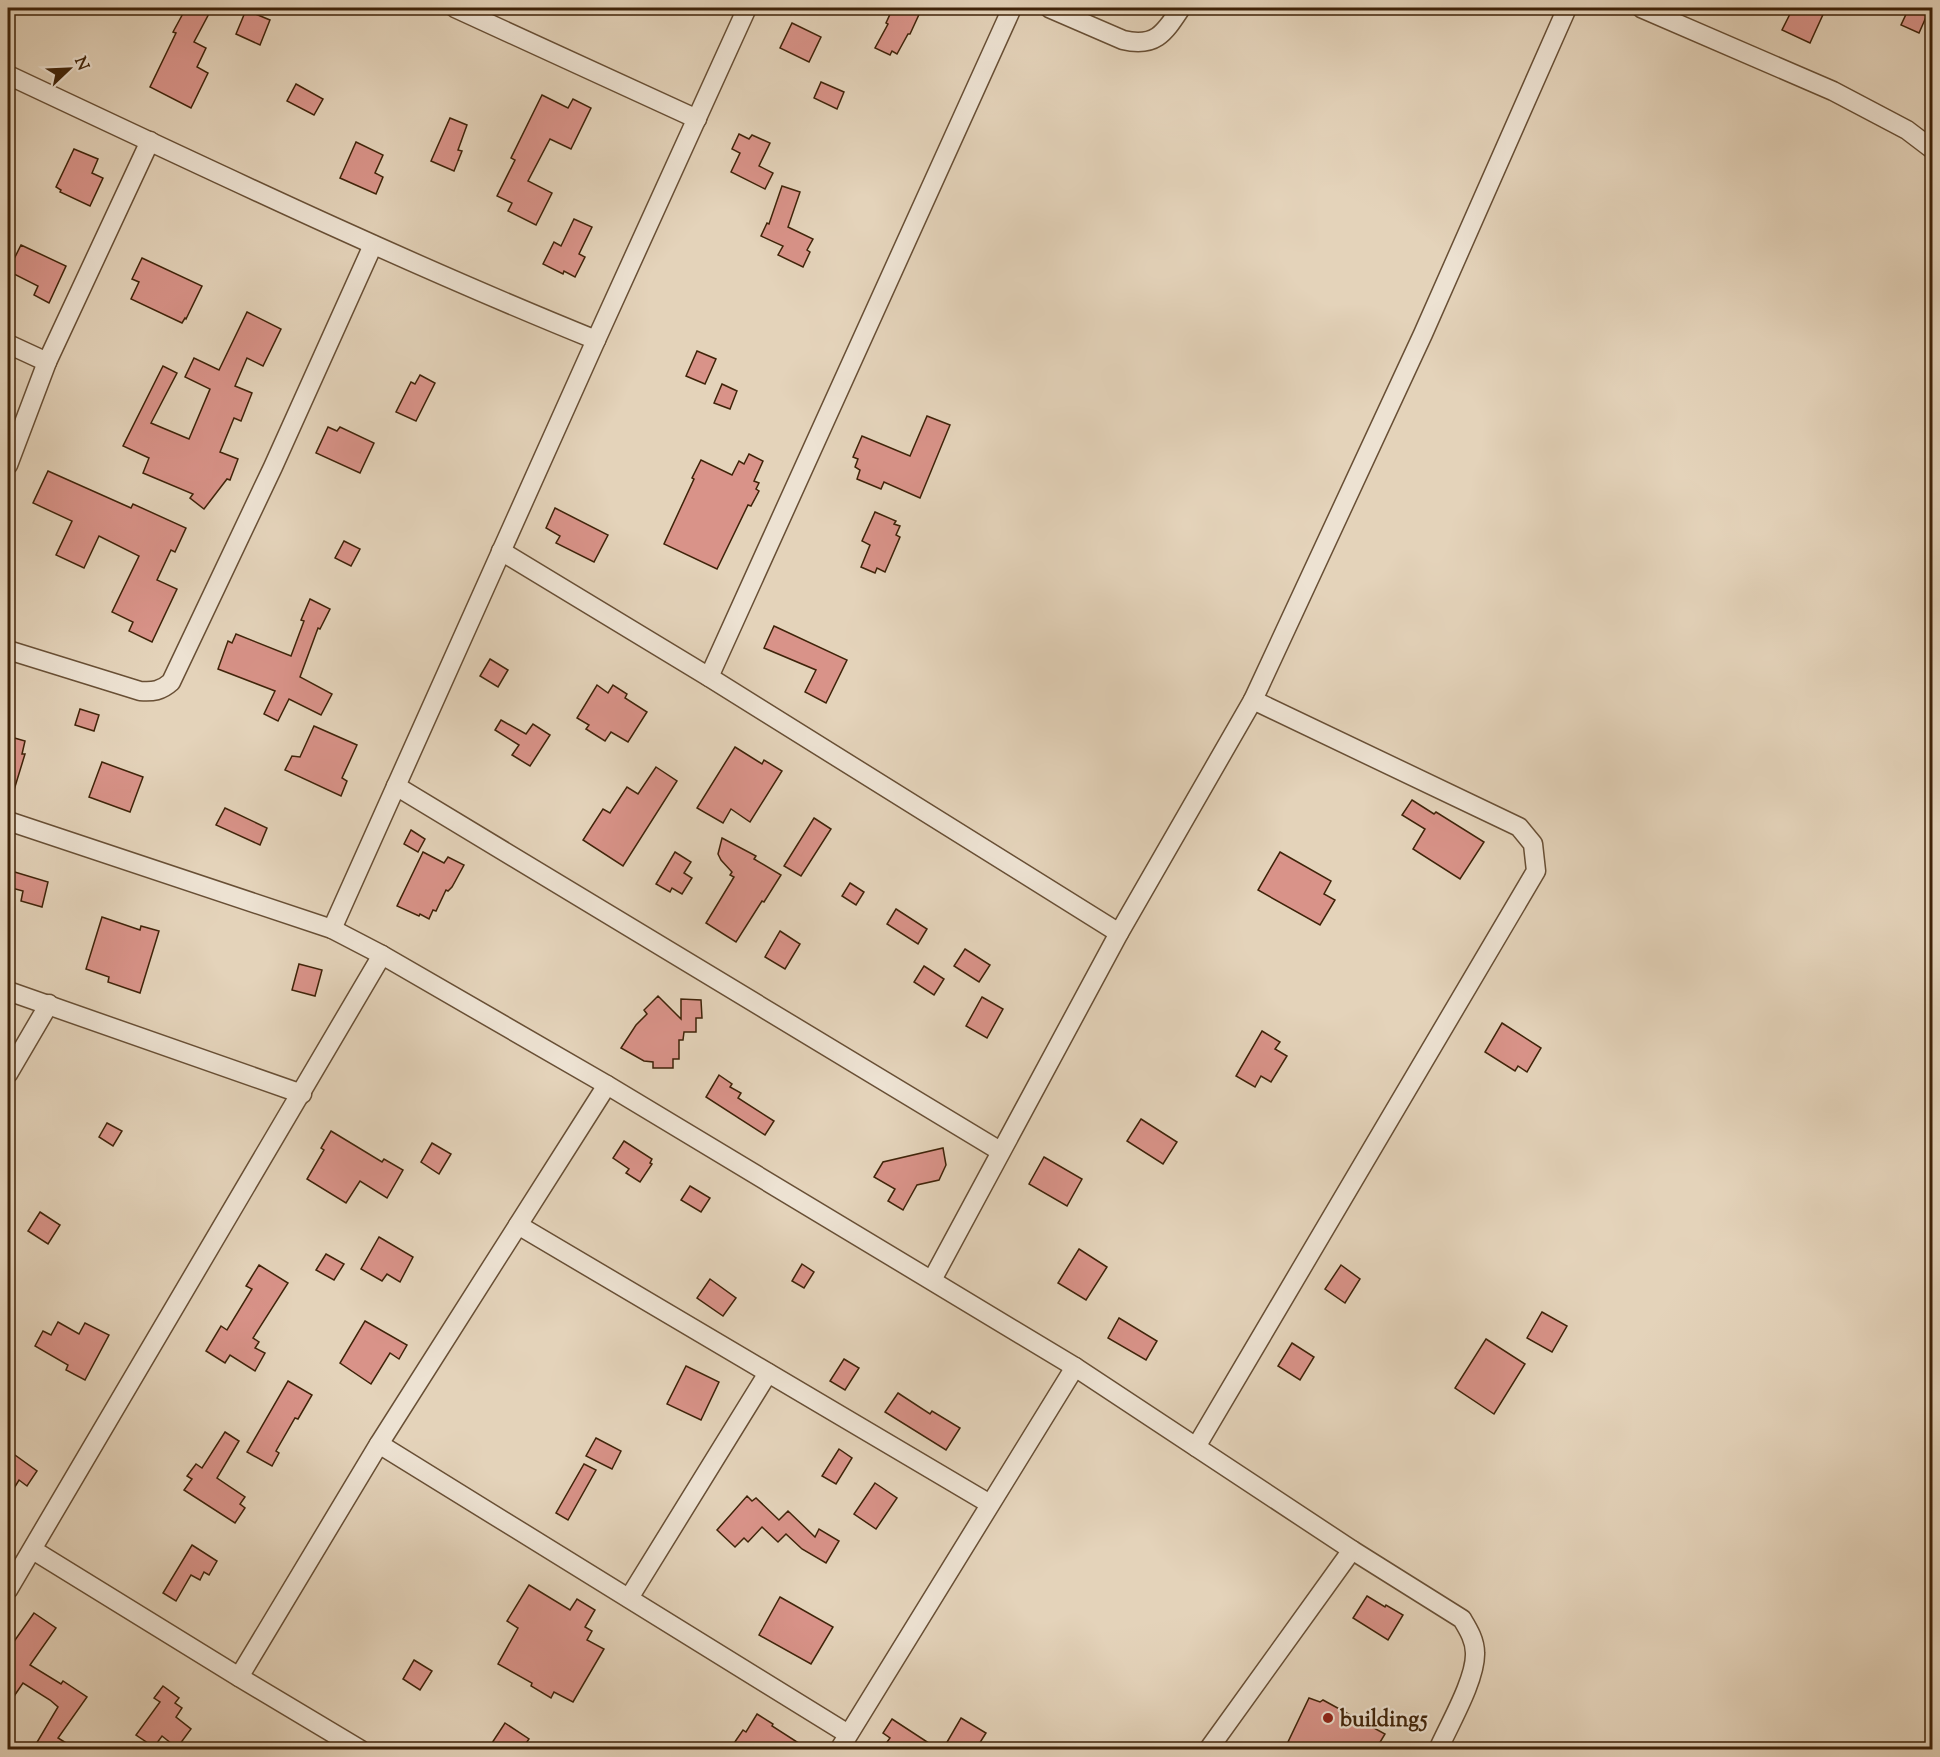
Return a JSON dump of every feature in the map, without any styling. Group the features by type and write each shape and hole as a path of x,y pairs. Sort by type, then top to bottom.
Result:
{"street":[{"path":"455,8 479,12 697,119"},
{"path":"332,929 747,8"},
{"path":"709,677 1012,8"},
{"path":"1049,8 1135,42 1145,42 1166,32 1181,8"},
{"path":"932,1280 1119,933 1253,699 1423,334 1567,8"},
{"path":"1641,8 1833,91 1907,130 1932,149"},
{"path":"8,75 373,245 494,299 596,340"},
{"path":"8,465 47,362 150,141"},
{"path":"8,650 140,691 160,690 171,682 268,477 373,245"},
{"path":"8,344 47,362"},
{"path":"501,551 709,677 1119,933"},
{"path":"1196,1447 1536,871 1533,844 1519,827 1253,699"},
{"path":"396,786 1000,1151"},
{"path":"8,821 332,929 382,955 607,1085 1075,1367 1352,1550 1462,1619 1471,1635 1475,1654 1469,1683 1438,1749"},
{"path":"8,1590 382,955"},
{"path":"8,991 302,1094"},
{"path":"8,1074 49,1004"},
{"path":"239,1677 379,1444 607,1085"},
{"path":"518,1225 990,1504"},
{"path":"379,1444 629,1598 844,1742 1075,1367"},
{"path":"629,1598 768,1373"},
{"path":"33,1550 361,1749"},
{"path":"1208,1749 1352,1550"}],"building":[{"path":"186,8 212,8 194,42 206,48 197,67 208,73 191,108 150,87 176,33 173,32"},
{"path":"900,8 922,8 910,34 897,54 892,51 890,55 875,48 888,24 886,23 892,10 897,12"},
{"path":"1793,8 1826,8 1810,43 1782,30"},
{"path":"1909,8 1930,8 1919,33 1901,25"},
{"path":"246,10 270,20 260,45 236,34"},
{"path":"792,23 821,37 809,62 780,48"},
{"path":"821,82 844,92 837,109 814,98"},
{"path":"296,84 323,99 314,115 287,101"},
{"path":"542,95 568,108 573,99 591,108 571,149 550,139 528,181 552,193 536,225 508,211 512,203 497,196 515,160 511,158"},
{"path":"450,118 467,125 458,150 462,151 454,171 431,161"},
{"path":"739,134 749,139 752,135 770,143 759,166 773,173 765,189 731,172 740,153 732,149"},
{"path":"356,142 383,155 375,173 383,177 376,194 340,178"},
{"path":"74,149 98,159 92,173 103,178 90,206 60,192 61,190 56,187"},
{"path":"782,186 800,192 788,227 813,239 807,250 810,252 803,267 778,255 783,246 761,236 767,223 769,224"},
{"path":"574,219 592,227 579,254 585,257 575,277 543,264 554,242 561,246"},
{"path":"21,245 66,266 49,303 34,295 38,286 8,271"},
{"path":"142,258 202,286 182,323 131,299 139,282 132,279"},
{"path":"247,312 281,329 263,366 247,358 235,386 252,393 241,421 234,418 220,452 238,459 230,480 227,479 204,509 190,498 193,494 143,473 149,458 123,446 163,366 177,373 151,423 189,439 210,389 185,377 194,358 219,370"},
{"path":"697,351 716,359 705,384 686,376"},
{"path":"420,375 435,383 416,421 396,412 411,382 415,384"},
{"path":"722,384 737,391 730,409 714,403"},
{"path":"927,416 950,425 920,498 884,482 881,489 857,479 860,470 855,467 858,459 853,457 862,436 910,456"},
{"path":"328,427 337,431 340,427 374,443 360,473 316,453"},
{"path":"749,454 763,461 754,481 759,483 756,489 759,491 751,506 748,505 717,569 664,544 701,460 732,475 739,461 744,464"},
{"path":"48,471 131,508 133,504 186,528 175,552 171,550 157,580 177,589 152,642 129,631 133,622 112,612 139,556 99,536 84,568 56,555 72,521 33,503"},
{"path":"555,508 608,535 594,562 556,543 560,536 546,528"},
{"path":"875,512 896,521 894,524 900,526 896,535 900,537 885,572 877,568 875,573 861,567 870,545 862,541"},
{"path":"344,541 360,549 351,566 335,558"},
{"path":"310,599 330,609 320,629 318,628 300,677 332,694 321,715 289,699 278,721 264,714 275,691 218,669 228,641 232,643 236,634 291,656 304,621 301,620"},
{"path":"774,626 847,660 826,703 805,692 816,670 764,648"},
{"path":"490,659 508,670 498,687 480,676"},
{"path":"597,685 608,693 613,685 627,694 625,698 647,712 628,742 611,732 605,741 586,729 589,725 577,718"},
{"path":"80,709 99,715 94,731 75,725"},
{"path":"501,720 526,734 533,724 550,735 530,766 512,755 519,745 495,730"},
{"path":"314,726 357,745 342,778 347,781 341,796 285,770 292,756 300,757"},
{"path":"11,737 25,741 22,754 25,754 14,790 8,790 8,740 10,741"},
{"path":"735,747 762,764 764,760 782,771 750,822 731,809 723,823 697,808"},
{"path":"102,762 143,777 130,812 89,797"},
{"path":"656,767 677,781 623,866 583,840 603,809 610,813 627,787 638,794"},
{"path":"1412,800 1484,842 1460,879 1413,849 1425,829 1402,815"},
{"path":"225,808 267,828 260,845 216,825"},
{"path":"814,818 831,829 801,876 784,866"},
{"path":"411,830 425,839 418,852 404,844"},
{"path":"722,838 756,856 754,859 781,875 736,942 706,923 734,877 730,875 732,872 718,854"},
{"path":"423,852 444,863 448,857 464,865 452,887 446,890 436,911 433,910 429,919 397,906"},
{"path":"675,852 691,862 684,873 692,878 682,894 672,888 670,892 656,884"},
{"path":"1280,852 1331,881 1324,894 1335,900 1320,925 1258,890"},
{"path":"8,870 48,882 42,907 21,901 23,891 8,887"},
{"path":"850,883 864,892 856,905 842,896"},
{"path":"896,909 927,929 918,944 887,924"},
{"path":"102,917 140,930 141,926 159,931 140,993 108,982 109,977 86,969"},
{"path":"780,931 800,944 785,969 765,957"},
{"path":"965,949 990,965 979,982 954,966"},
{"path":"299,964 322,970 315,996 292,990"},
{"path":"924,966 944,979 934,995 914,982"},
{"path":"658,996 681,1019 681,999 701,1000 702,1018 696,1018 696,1032 684,1032 683,1040 679,1040 679,1059 673,1059 673,1068 653,1068 653,1062 644,1061 621,1048 636,1025 647,1014 644,1010"},
{"path":"982,997 1003,1009 987,1038 966,1026"},
{"path":"1502,1023 1541,1048 1527,1072 1518,1066 1515,1071 1485,1052"},
{"path":"1262,1031 1280,1042 1275,1049 1287,1056 1271,1082 1261,1076 1255,1087 1236,1076"},
{"path":"719,1075 732,1084 730,1087 741,1093 738,1098 774,1121 765,1135 706,1097"},
{"path":"1141,1119 1177,1142 1163,1164 1127,1141"},
{"path":"107,1123 122,1131 113,1146 99,1137"},
{"path":"331,1131 382,1162 384,1159 403,1170 387,1198 360,1181 346,1203 307,1179 324,1150 321,1148"},
{"path":"624,1141 652,1159 650,1163 652,1164 640,1182 626,1173 629,1169 613,1158"},
{"path":"432,1143 451,1154 439,1174 421,1162"},
{"path":"943,1148 946,1165 939,1180 917,1185 903,1210 888,1201 895,1189 874,1177 883,1162"},
{"path":"1044,1157 1082,1179 1067,1206 1029,1184"},
{"path":"690,1186 710,1198 701,1212 681,1200"},
{"path":"40,1212 60,1225 48,1244 28,1231"},
{"path":"379,1237 413,1257 400,1282 387,1274 382,1281 361,1269"},
{"path":"1079,1249 1107,1267 1086,1300 1058,1283"},
{"path":"326,1254 344,1264 334,1280 316,1270"},
{"path":"802,1264 814,1272 804,1288 792,1281"},
{"path":"259,1265 288,1283 253,1338 259,1342 255,1348 265,1353 255,1371 230,1355 225,1363 206,1351 221,1326 227,1330 252,1289 246,1286"},
{"path":"1341,1265 1360,1279 1345,1303 1325,1289"},
{"path":"710,1279 736,1298 723,1316 697,1298"},
{"path":"1542,1312 1567,1326 1552,1352 1527,1338"},
{"path":"1119,1318 1157,1341 1146,1360 1108,1338"},
{"path":"365,1321 407,1345 399,1359 390,1353 371,1384 340,1363"},
{"path":"58,1322 79,1334 85,1323 109,1335 85,1380 66,1370 68,1365 35,1346 43,1331 51,1335"},
{"path":"1486,1339 1525,1364 1494,1414 1455,1388"},
{"path":"1292,1343 1314,1357 1300,1380 1278,1366"},
{"path":"844,1359 859,1368 845,1390 830,1381"},
{"path":"686,1366 719,1382 701,1420 667,1404"},
{"path":"288,1381 312,1395 298,1419 295,1418 276,1451 279,1453 272,1466 247,1452"},
{"path":"898,1393 930,1414 932,1411 960,1428 946,1450 885,1412"},
{"path":"225,1432 239,1441 217,1478 245,1497 240,1504 245,1508 235,1523 184,1490 192,1479 187,1476 196,1464 202,1468"},
{"path":"596,1438 621,1451 612,1469 586,1456"},
{"path":"839,1449 852,1458 836,1484 822,1476"},
{"path":"8,1450 37,1471 27,1486 19,1480 8,1498"},
{"path":"584,1464 596,1470 568,1520 556,1513"},
{"path":"875,1483 897,1498 876,1529 854,1514"},
{"path":"747,1496 752,1501 756,1498 779,1520 788,1511 815,1537 819,1529 839,1541 826,1563 802,1549 786,1534 778,1542 762,1527 748,1542 744,1538 735,1547 717,1530"},
{"path":"192,1545 217,1561 209,1575 204,1572 200,1580 191,1575 176,1601 163,1593"},
{"path":"529,1585 570,1610 577,1599 595,1610 585,1627 592,1631 587,1640 604,1649 573,1702 554,1692 551,1698 531,1686 532,1683 498,1664 518,1628 507,1621"},
{"path":"1367,1596 1403,1615 1388,1640 1353,1618"},
{"path":"780,1597 833,1627 811,1664 759,1635"},
{"path":"34,1613 56,1628 30,1665 61,1684 63,1681 87,1697 58,1738 76,1749 33,1749 58,1707 50,1700 23,1683 8,1705 8,1650"},
{"path":"414,1660 432,1671 420,1690 403,1679"},
{"path":"163,1686 179,1698 175,1703 182,1708 176,1717 191,1729 177,1748 162,1736 154,1747 136,1735 160,1702 154,1698"},
{"name":"building5","path":"1309,1698 1320,1702 1323,1700 1385,1734 1376,1749 1303,1749 1288,1742"},
{"path":"757,1714 808,1749 730,1749 743,1730 746,1732"},
{"path":"961,1718 986,1733 976,1749 943,1749"},
{"path":"892,1719 938,1749 882,1749 890,1738 883,1733"},
{"path":"505,1723 529,1739 522,1749 488,1749"}],"place":[{"name":"building5","path":"1328,1718"}]}
